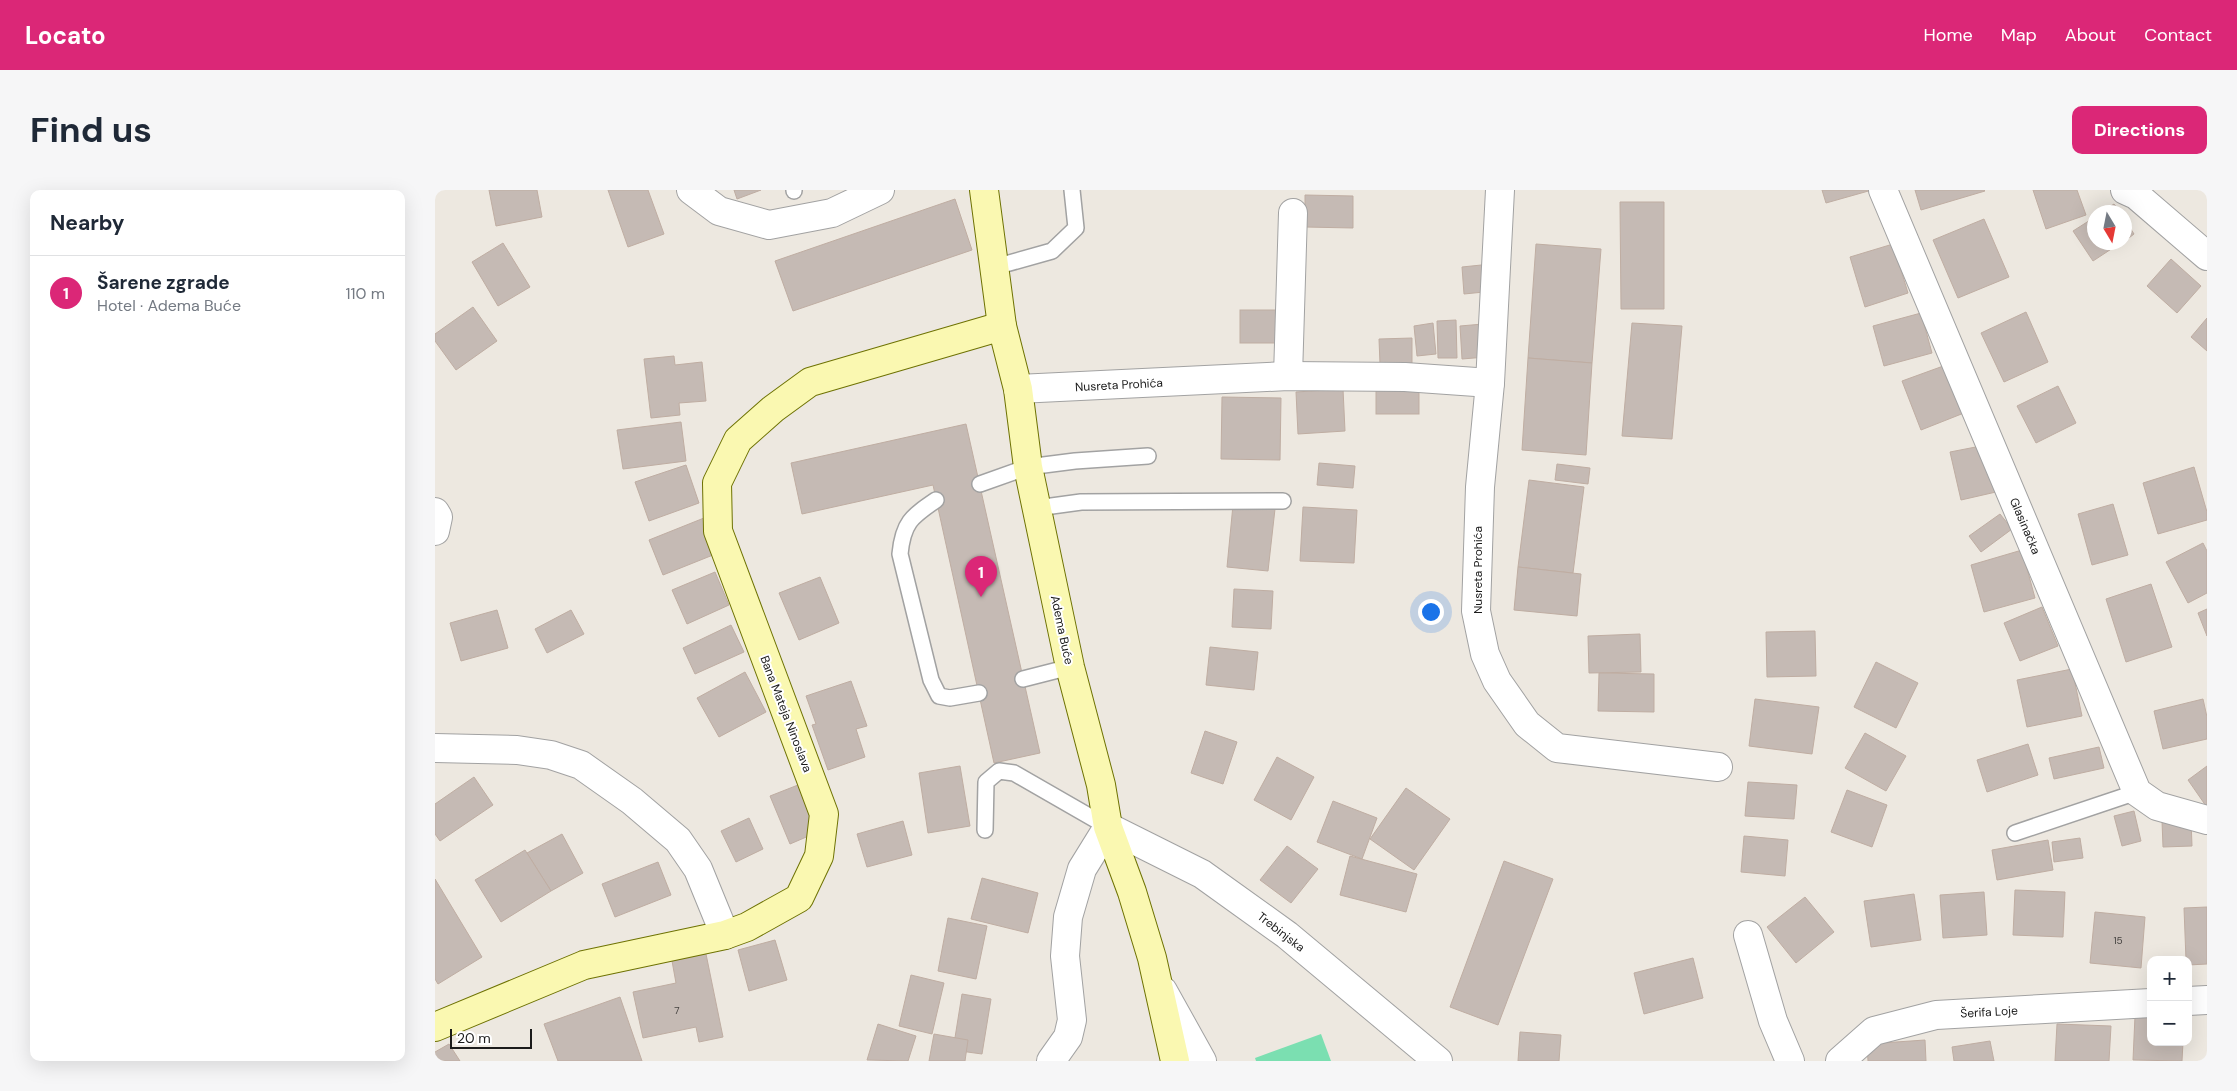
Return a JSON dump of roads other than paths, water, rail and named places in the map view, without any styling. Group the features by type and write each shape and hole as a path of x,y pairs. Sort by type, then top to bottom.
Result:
{"street":[{"path":"691,190 719,211 769,225 832,213 881,190"},
{"name":"Adema Buće","path":"985,190 1003,326 1018,389 1028,467 1070,667 1101,785 1108,827 1132,892 1158,983 1175,1061"},
{"name":"Nusreta Prohića","path":"1500,190 1490,383 1480,488 1476,611 1485,654 1497,681 1527,724 1557,748 1718,767"},
{"name":"Glasinačka","path":"1883,190 2137,792"},
{"path":"2125,190 2136,195 2207,256"},
{"path":"1288,376 1293,212"},
{"name":"Bana Mateja Ninoslava","path":"435,1027 584,965 725,935 747,927 799,898 819,856 824,814 718,531 717,483 738,440 773,409 810,382 1003,326"},
{"name":"Nusreta Prohića","path":"1018,389 1288,376 1405,377 1490,383"},
{"path":"435,512 438,517 435,531"},
{"path":"435,748 517,750 551,755 581,765 633,800 678,840 698,869 725,935"},
{"path":"2137,792 2157,806 2207,820"},
{"path":"1051,1061 1068,1037 1071,1020 1065,956 1068,917 1082,869 1108,827"},
{"name":"Trebinjska","path":"1108,827 1202,874 1287,935 1438,1061"},
{"path":"1748,935 1773,1021 1790,1061"},
{"path":"1158,983 1202,1061"},
{"path":"2192,1001 2207,1000"},
{"name":"Šerifa Loje","path":"1840,1061 1874,1031 1936,1015 2147,1003"}],"lane":[{"path":"995,268 1052,251 1076,228 1073,190"},
{"path":"980,484 1028,467 1075,461 1148,456"},
{"path":"936,500 911,517 901,535 900,554 931,680 939,696 950,698 979,693"},
{"path":"1037,508 1081,502 1283,501"},
{"path":"1023,679 1070,667"},
{"path":"985,830 986,782 999,772 1014,772 1108,827"},
{"path":"2015,833 2137,792"}],"place":[{"name":"Šarene zgrade","path":"981,597"}]}
